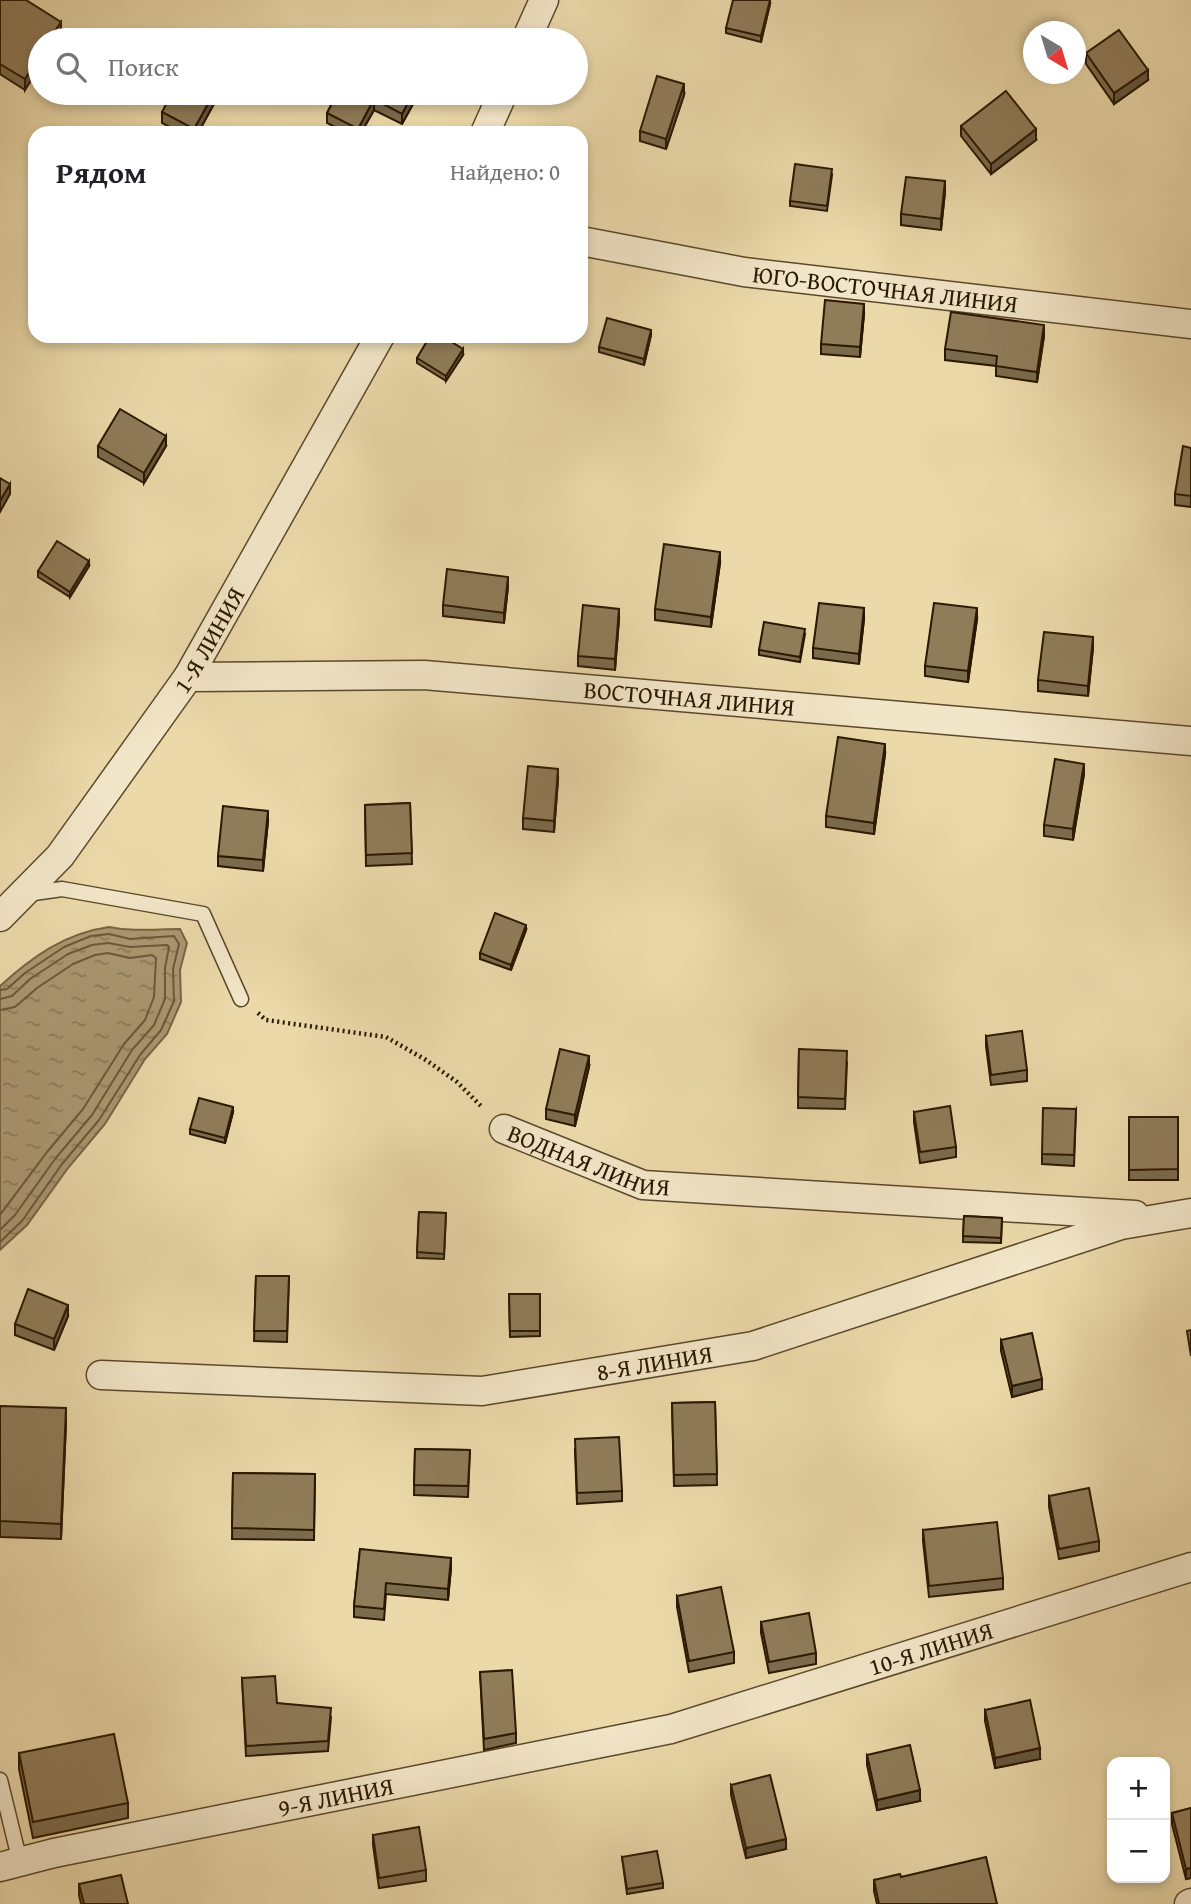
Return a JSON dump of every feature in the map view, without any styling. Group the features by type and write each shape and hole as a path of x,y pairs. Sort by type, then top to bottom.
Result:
{"street":[{"path":"531,28 544,0"},
{"path":"488,126 498,105"},
{"name":"ЮГО-ВОСТОЧНАЯ ЛИНИЯ","path":"588,242 744,272 1191,324"},
{"name":"1-Я ЛИНИЯ","path":"0,917 61,856 188,677 376,343"},
{"name":"ВОСТОЧНАЯ ЛИНИЯ","path":"188,677 424,675 1191,741"},
{"name":"ВОДНАЯ ЛИНИЯ","path":"504,1129 643,1185 1180,1215"},
{"name":"8-Я ЛИНИЯ","path":"101,1375 482,1391 753,1346 1121,1225 1180,1215"},
{"name":"10-Я ЛИНИЯ","path":"671,1729 1191,1567"},
{"name":"9-Я ЛИНИЯ","path":"10,1864 671,1729"}],"lane":[{"path":"23,894 62,889 203,914 241,999"},
{"path":"0,1780 10,1864"}],"path":[{"name":"ВОДНАЯ ЛИНИЯ","path":"241,999 266,1020 386,1037 457,1082 504,1129"}],"water":[{"path":"109,927 136,930 180,929 187,943 180,970 181,1002 167,1034 145,1059 105,1124 68,1168 27,1225 0,1250 0,986 24,965 50,948 78,935"}],"building":[{"path":"0,0 26,0 61,22 57,28 28,28 28,74 25,79 0,64"},
{"path":"733,0 770,0 761,36 726,28"},
{"path":"1119,30 1148,70 1114,93 1086,53"},
{"path":"657,76 684,84 666,139 640,131"},
{"path":"1006,91 1036,129 991,164 961,126"},
{"path":"166,105 207,105 196,126 188,126 162,112"},
{"path":"331,105 371,105 360,126 352,126 327,113"},
{"path":"385,105 407,105 402,114"},
{"path":"795,164 832,169 827,206 790,201"},
{"path":"906,177 945,181 941,219 901,214"},
{"path":"825,300 864,304 860,347 821,344"},
{"path":"951,312 1044,325 1037,372 996,366 997,356 945,349"},
{"path":"607,318 651,330 644,359 599,347"},
{"path":"426,343 453,343 463,349 446,376 417,358"},
{"path":"120,409 166,436 144,473 98,446"},
{"path":"1183,446 1191,448 1191,496 1175,494"},
{"path":"0,478 10,484 0,501"},
{"path":"57,541 89,561 70,592 38,571"},
{"path":"664,544 720,552 711,617 655,609"},
{"path":"447,569 508,577 504,613 443,605"},
{"path":"819,603 864,608 859,654 813,648"},
{"path":"934,603 977,608 968,671 925,666"},
{"path":"583,605 619,609 615,659 578,656"},
{"path":"764,622 805,629 800,657 759,650"},
{"path":"1044,632 1093,637 1088,686 1038,680"},
{"path":"838,737 885,744 874,823 826,816"},
{"path":"1055,759 1084,764 1073,829 1044,825"},
{"path":"528,766 558,769 554,821 523,818"},
{"path":"410,803 412,853 366,855 365,805"},
{"path":"223,806 268,811 263,860 218,856"},
{"path":"495,913 526,925 511,965 480,953"},
{"path":"1022,1031 1027,1070 991,1075 986,1036"},
{"path":"560,1049 589,1056 575,1115 546,1109"},
{"path":"799,1049 847,1051 845,1099 798,1097"},
{"path":"199,1098 233,1107 225,1138 190,1129"},
{"path":"950,1106 956,1147 920,1152 914,1112"},
{"path":"1043,1108 1076,1109 1074,1155 1042,1154"},
{"path":"1129,1117 1178,1117 1178,1169 1129,1170"},
{"path":"419,1212 446,1213 444,1254 417,1252"},
{"path":"964,1216 1002,1218 1001,1238 963,1236"},
{"path":"256,1276 289,1276 287,1331 254,1331"},
{"path":"28,1289 68,1305 54,1339 15,1324"},
{"path":"509,1294 540,1294 540,1331 510,1331"},
{"path":"1191,1330 1191,1356 1187,1331"},
{"path":"1032,1333 1042,1379 1012,1386 1001,1340"},
{"path":"715,1402 717,1474 674,1475 672,1403"},
{"path":"0,1406 66,1408 61,1524 0,1521"},
{"path":"619,1437 622,1491 577,1493 575,1439"},
{"path":"415,1449 470,1450 468,1486 414,1485"},
{"path":"233,1473 315,1474 314,1530 232,1528"},
{"path":"1089,1488 1099,1541 1059,1549 1049,1496"},
{"path":"997,1522 1003,1578 929,1586 923,1530"},
{"path":"360,1549 451,1558 448,1589 386,1583 384,1609 354,1606"},
{"path":"721,1587 734,1652 689,1661 677,1596"},
{"path":"809,1613 816,1653 769,1662 761,1622"},
{"path":"512,1670 516,1733 484,1739 480,1672"},
{"path":"275,1676 277,1703 331,1708 328,1741 246,1746 242,1678"},
{"path":"1030,1700 1040,1748 995,1758 985,1710"},
{"path":"114,1734 128,1803 33,1822 19,1753"},
{"path":"910,1745 920,1790 877,1800 867,1755"},
{"path":"770,1775 786,1839 746,1848 731,1785"},
{"path":"1191,1808 1191,1868 1186,1869 1172,1813"},
{"path":"419,1827 426,1870 379,1878 373,1835"},
{"path":"657,1851 663,1883 627,1889 622,1857"},
{"path":"986,1857 997,1904 879,1904 874,1880 900,1874 901,1877"},
{"path":"121,1875 128,1904 84,1904 79,1884"}]}
